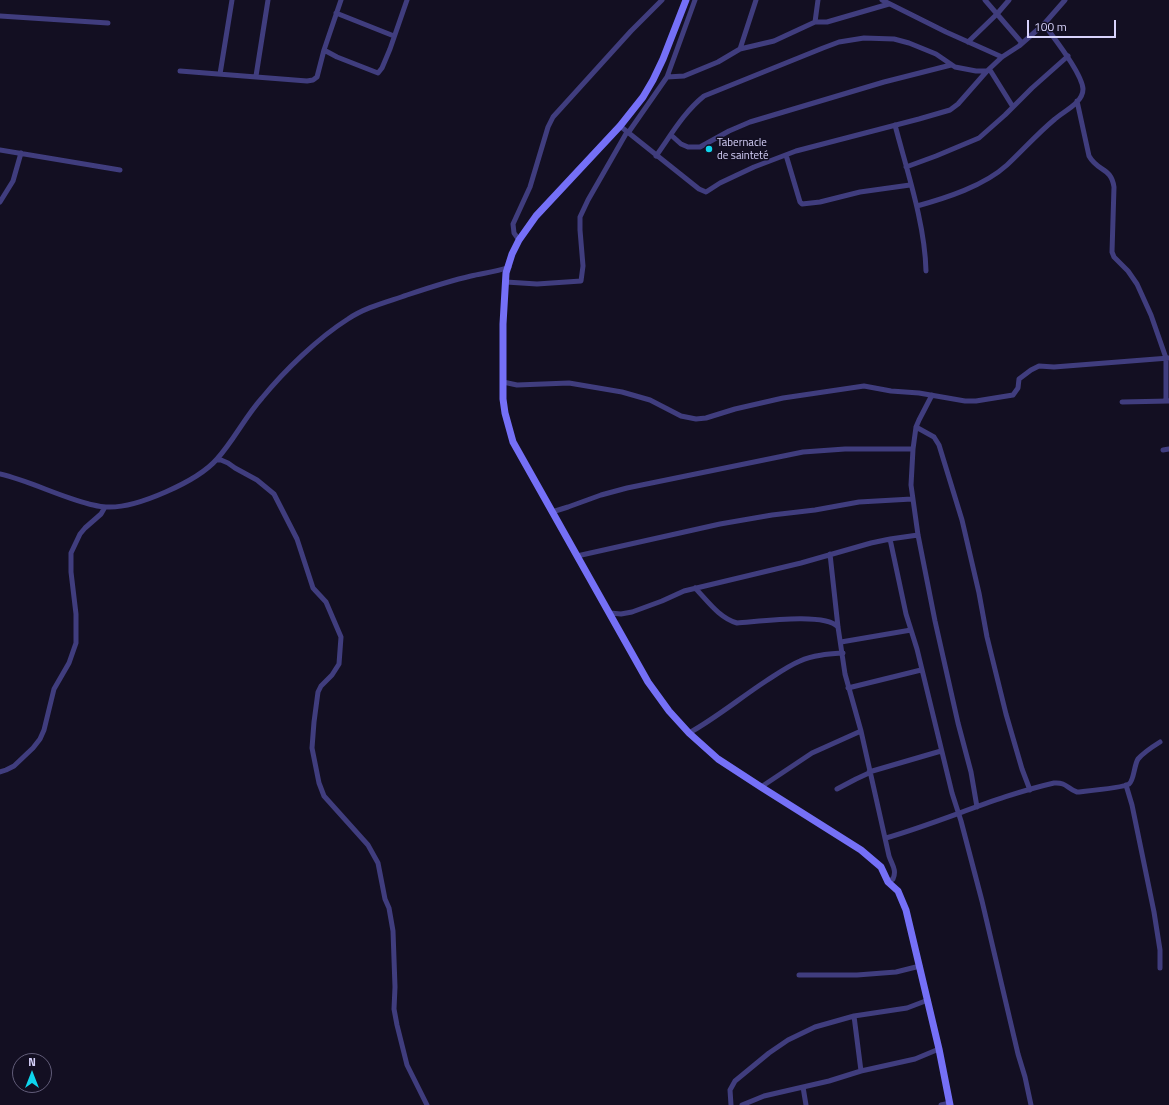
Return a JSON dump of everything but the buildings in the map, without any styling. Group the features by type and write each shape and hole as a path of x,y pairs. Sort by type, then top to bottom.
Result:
{"main road":[{"path":"686,0 654,80 644,97 620,126 536,216 519,240 512,254 506,273 503,324 503,382 505,413 513,442 656,693 669,711 689,733 718,759 861,850 881,867 888,882 898,891 906,910 920,966 950,1104"}],"street":[{"path":"220,74 232,0"},
{"path":"256,76 268,0"},
{"path":"180,71 307,81 313,80 317,77 324,50 341,0"},
{"path":"324,50 337,57 378,73 382,68 390,49 407,0"},
{"path":"519,240 514,233 513,224 530,187 548,127 553,117 631,31 662,0"},
{"path":"506,282 537,284 581,281 583,266 580,217 588,200 628,133 668,77 695,0"},
{"path":"740,49 756,0"},
{"path":"814,22 818,0"},
{"path":"882,0 1002,57"},
{"path":"985,0 1022,43"},
{"path":"968,42 1009,0"},
{"path":"620,126 698,189 706,192 720,183 748,170 786,155 950,110 958,104 988,70 1002,57 1022,43 1044,24 1064,0"},
{"path":"668,77 684,76 718,62 740,49 774,40 814,22 827,22 889,4"},
{"path":"336,13 394,36"},
{"path":"0,16 108,24"},
{"path":"916,206 959,193 972,187 1006,166 1055,119 1077,102 1081,96 1083,88 1081,80 1068,56 1044,24"},
{"path":"656,156 685,115 704,96 839,42 864,38 894,40 921,47 936,54 951,65 964,69 988,70"},
{"path":"906,167 979,138 1068,56"},
{"path":"671,135 681,144 700,147 729,131 758,120 884,82 951,65"},
{"path":"988,70 1013,107"},
{"path":"1077,102 1089,156 1092,161 1109,174 1113,180 1112,247 1114,257 1133,277 1141,291 1167,358 1168,401 1122,402"},
{"path":"895,125 916,206 926,260 926,271"},
{"path":"0,150 120,170"},
{"path":"0,202 13,181 21,153"},
{"path":"786,155 800,202 802,204 820,202 860,192 910,185"},
{"path":"0,474 17,479 62,497 105,507 117,507 133,504 154,497 204,472 216,460 261,399 280,377 348,319 362,311 423,290 471,276 496,272 509,267"},
{"path":"503,382 517,385 565,383 622,392 650,400 681,416 696,419 706,418 735,409 783,398 864,386 965,401 988,399 1013,395 1016,392 1019,379 1039,366 1054,367 1167,358"},
{"path":"932,395 916,427 913,449 911,485 912,499 918,535 954,706 971,772 977,807"},
{"path":"916,427 934,437 939,445 962,520 979,593 987,637 1006,714 1022,769 1030,790"},
{"path":"552,512 568,508 601,495 627,488 803,452 845,449 913,449"},
{"path":"223,451 224,457 228,463"},
{"path":"216,460 221,460 228,463 257,480 274,494 296,539 313,588 326,602 341,637 339,664 318,692 312,748 319,784 324,796 373,851 378,863 393,931 395,987 394,1009 396,1020 407,1064 427,1105"},
{"path":"577,556 720,524 772,515 883,499 912,499"},
{"path":"0,772 14,766 33,748 40,739 44,730 51,696 69,663 76,643 76,614 71,572 71,553 80,534 102,514 105,507"},
{"path":"610,613 620,614 632,612 695,588 801,563 890,539 918,535"},
{"path":"890,539 941,751 998,965 1018,1054 1026,1077 1031,1105"},
{"path":"830,554 845,674 861,731 889,856 895,869 893,879 888,882"},
{"path":"695,588 711,605 731,621 737,623 801,618 829,622 838,627"},
{"path":"841,642 911,630"},
{"path":"689,733 706,724 750,691 801,660 843,653"},
{"path":"848,688 921,670"},
{"path":"761,787 812,753 861,731"},
{"path":"886,838 1030,790 1058,783 1065,785 1074,792 1126,785 1132,782 1138,760 1143,753 1160,742"},
{"path":"837,789 869,774 870,772 941,751"},
{"path":"1126,785 1132,805 1154,912 1160,950 1160,968"},
{"path":"799,975 857,975 896,972 920,966"},
{"path":"731,1105 730,1090 735,1081 779,1045 802,1032 854,1016 907,1008 928,1000"},
{"path":"854,1016 861,1071"},
{"path":"742,1105 764,1096 915,1059 939,1049"},
{"path":"803,1087 806,1105"},
{"path":"941,1105 950,1104"}],"place":[{"name":"Tabernacle de sainteté","path":"709,149"}]}
